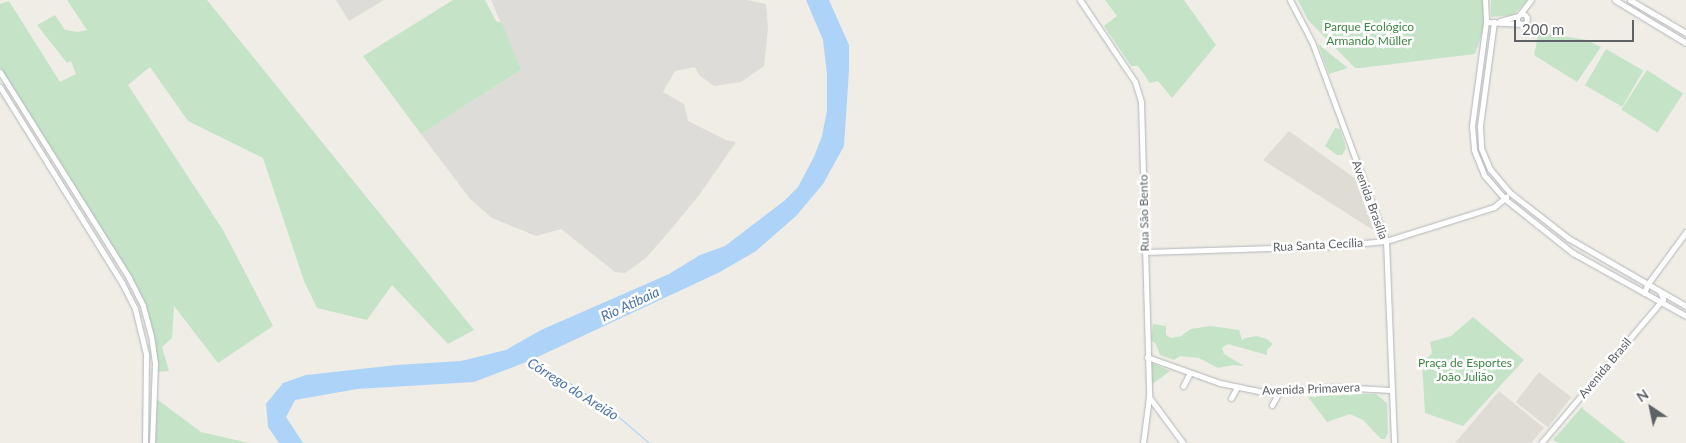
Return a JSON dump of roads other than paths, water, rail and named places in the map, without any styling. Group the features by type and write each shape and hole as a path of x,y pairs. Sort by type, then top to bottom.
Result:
{"main road":[{"name":"Rua São Bento","path":"1080,0 1122,60 1139,92 1143,128 1144,252 1149,397 1143,443"},
{"name":"Avenida Brasília","path":"1290,0 1312,42 1386,240 1394,443"},
{"path":"1485,0 1486,22 1472,126 1472,144 1478,164 1484,175 1505,199 1562,245 1686,316"},
{"path":"1615,0 1686,43"},
{"path":"1630,0 1686,33"},
{"path":"1486,22 1522,24 1526,21 1530,2"},
{"path":"1522,24 1518,21 1519,15 1530,2"},
{"path":"1494,22 1519,15 1526,17"},
{"path":"1494,22 1480,126 1481,148 1486,160 1510,192 1563,235 1686,306"},
{"path":"0,72 129,278 142,306 154,353 152,443"},
{"path":"1478,72 1482,77 1487,74"},
{"path":"1476,86 1480,83 1485,86"},
{"path":"0,87 122,282 135,309 144,336 147,363 144,443"},
{"path":"1321,90 1331,94"},
{"path":"1472,126 1480,126"},
{"name":"Rua Santa Cecília","path":"1144,252 1332,246 1386,240 1494,208 1510,192"},
{"path":"1644,293 1647,285 1686,232"},
{"path":"1554,239 1563,235"},
{"path":"1562,245 1563,235"},
{"path":"1606,271 1610,263"},
{"path":"1660,292 1664,296 1661,302"},
{"name":"Avenida Brasil","path":"1541,443 1661,302"},
{"name":"Avenida Primavera","path":"1147,357 1190,373 1262,392 1336,387 1391,390"},
{"path":"1183,386 1190,373"},
{"path":"1231,398 1238,387"},
{"path":"1272,404 1278,392"},
{"path":"1149,397 1183,443"},
{"path":"1147,418 1154,413 1162,414"}],"water":[{"name":"Rio Atibaia","path":"806,0 829,0 849,45 844,146 823,184 796,216 756,251 720,272 529,361 474,382 357,389 295,400 286,417 303,443 279,443 268,427 266,404 283,383 306,375 397,365 461,361 506,350 541,330 669,274 700,255 725,246 784,201 798,187 814,157 822,136 827,110 827,74 823,40"}],"waterway":[{"name":"Córrego do Areião","path":"529,361 571,384 612,411 649,443"}],"park label":[{"name":"Parque Ecológico Armando Müller","path":"1369,34"},
{"name":"Praça de Esportes João Julião","path":"1465,370"}]}
